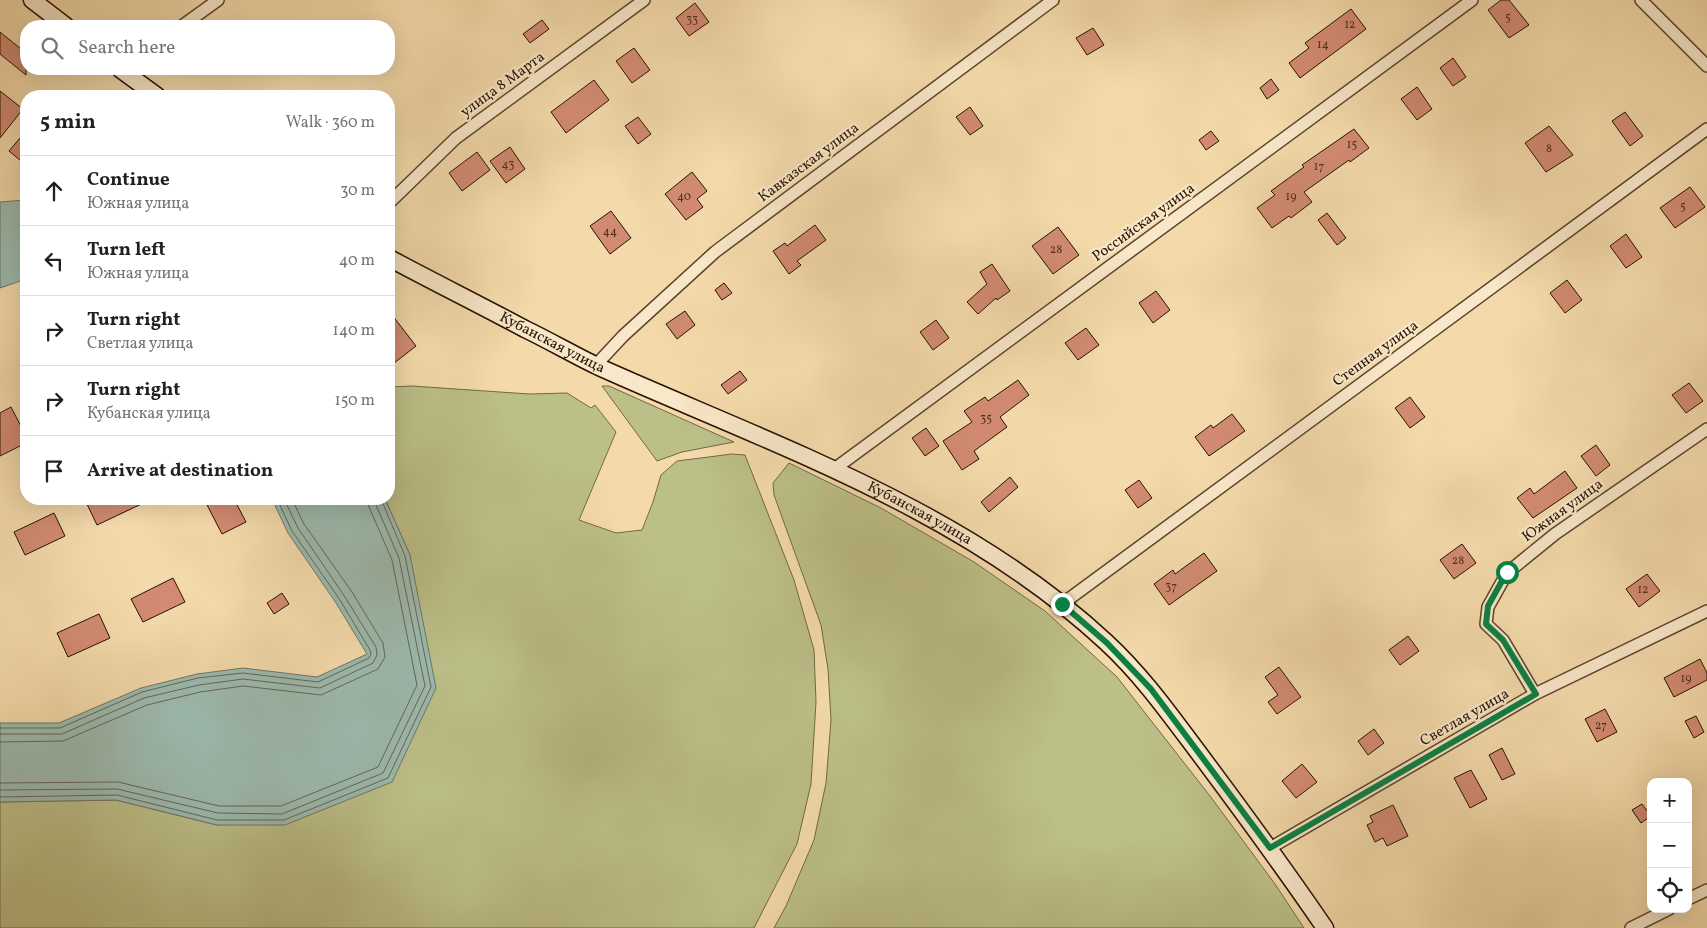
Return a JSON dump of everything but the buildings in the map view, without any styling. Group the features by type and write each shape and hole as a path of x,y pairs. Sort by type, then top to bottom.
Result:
{"main road":[{"path":"32,0 58,20"},
{"path":"129,75 149,90"},
{"name":"Кубанская улица","path":"395,261 596,365 834,470 929,517 986,550 1062,604 1107,643 1151,689 1270,848 1325,928"}],"street":[{"path":"190,20 218,0"},
{"name":"улица 8 Марта","path":"395,197 456,138 644,0"},
{"name":"Кавказская улица","path":"596,365 623,336 715,252 1053,0"},
{"name":"Российская улица","path":"834,470 1472,0"},
{"path":"1641,0 1707,66"},
{"name":"Степная улица","path":"1062,604 1707,129"},
{"name":"Южная улица","path":"1536,694 1503,640 1486,624 1488,606 1507,572 1555,534 1707,429"},
{"name":"Светлая улица","path":"1270,848 1536,694 1707,611"},
{"path":"1692,898 1707,890"},
{"path":"1631,928 1661,913"}],"green space":[{"path":"412,386 529,394 567,393 591,408 595,405 616,432 579,520 616,533 642,530 661,475 677,461 732,454 745,455 794,580 814,650 816,702 811,784 797,844 754,928 0,928 0,802 116,800 217,825 392,782 410,555 388,505 395,505 395,387"},
{"path":"602,386 609,386 734,442 682,452 657,461"},
{"path":"789,463 881,508 974,562 1045,611 1117,677 1210,796 1275,884 1304,928 774,928 786,906 814,840 826,783 831,720 828,669 821,625 774,495 773,483"}],"water":[{"path":"20,200 20,281 0,288 0,202"},
{"path":"275,505 388,505 410,555 436,688 392,782 285,825 217,825 116,800 0,802 0,723 59,723 141,688 197,674 243,668 317,677 367,654 336,603 288,533"}],"route":[{"path":"1062,604 1107,643 1151,689 1270,848 1536,694 1503,640 1486,624 1488,606 1507,572"}]}
